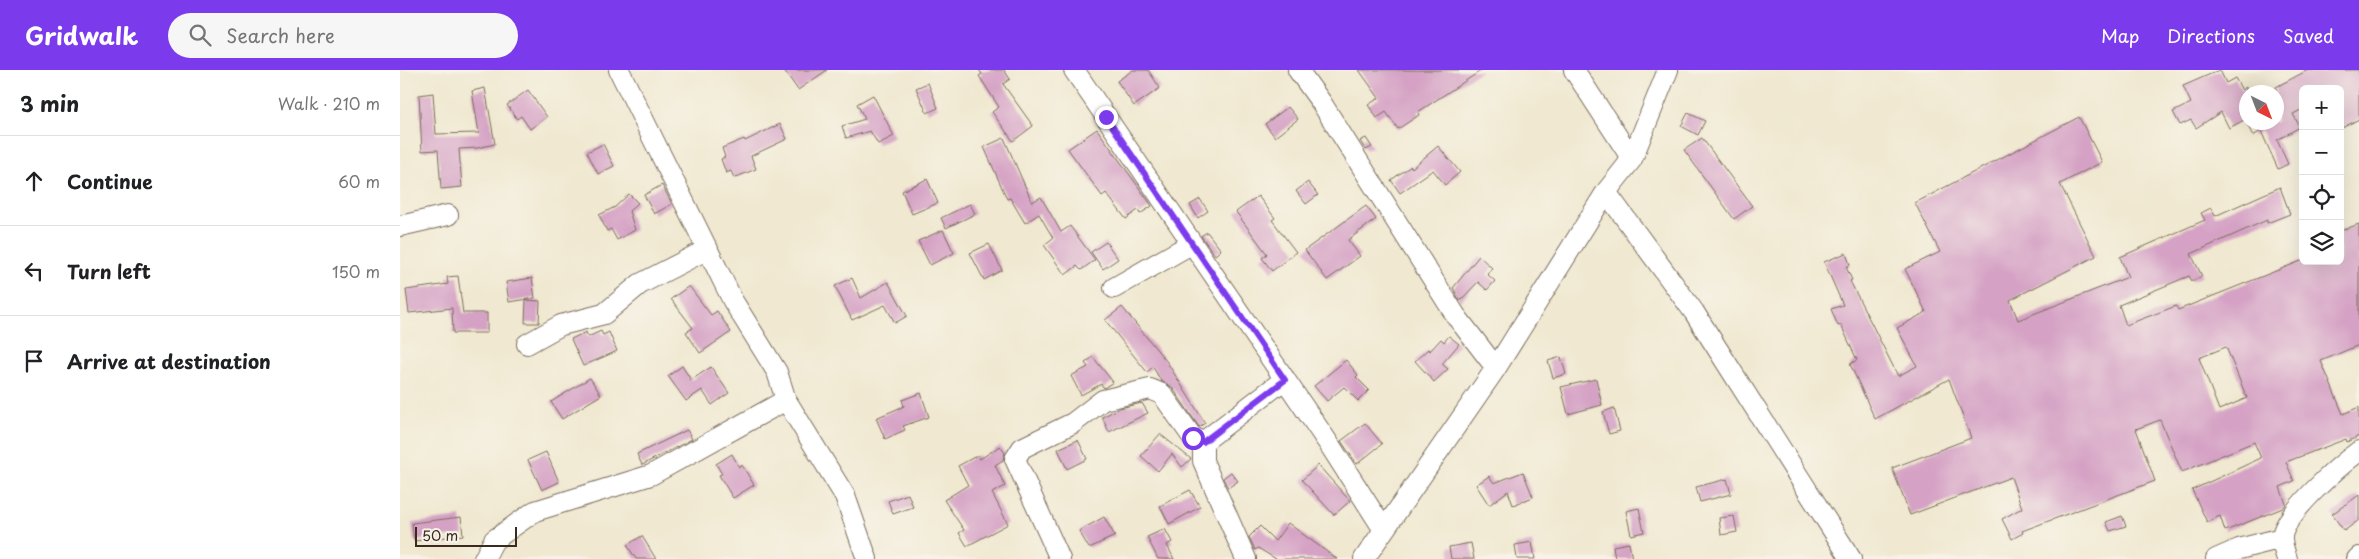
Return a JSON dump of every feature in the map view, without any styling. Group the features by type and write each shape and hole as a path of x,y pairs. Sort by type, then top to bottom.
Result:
{"street":[{"path":"619,70 733,301 776,372 786,400 845,496 867,559"},
{"path":"1074,70 1285,380 1384,530"},
{"path":"1298,70 1321,102 1456,316 1496,368"},
{"path":"1574,70 1632,159"},
{"path":"1364,559 1496,368 1606,192 1632,159 1668,70"},
{"path":"1606,192 1694,312 1851,559"},
{"path":"400,226 448,215"},
{"path":"1114,288 1191,244"},
{"path":"527,344 561,325 604,314 640,284 708,249"},
{"path":"1203,442 1285,380"},
{"path":"1060,559 1015,459 1022,448 1073,422 1103,400 1150,389 1162,394 1193,438 1203,442"},
{"path":"484,559 494,540 535,511 651,475 786,400"},
{"path":"1203,442 1203,461 1246,559"},
{"path":"2287,559 2282,538 2287,523 2330,474 2359,451"},
{"path":"2216,559 2239,549 2282,538"}],"building":[{"path":"784,70 827,70 798,90"},
{"path":"979,70 1004,70 1010,79 1003,84 1033,126 1013,141 992,112 999,107 979,76 982,74"},
{"path":"1133,70 1148,70 1160,88 1134,106 1117,81"},
{"path":"1359,70 1482,70 1418,112 1419,115 1398,129 1386,112 1377,118 1368,105 1379,98"},
{"path":"2220,70 2226,83 2235,78 2239,85 2239,123 2229,128 2221,112 2196,128 2191,120 2180,125 2173,112 2191,103 2183,86"},
{"path":"2308,70 2359,70 2359,119 2344,127 2344,85 2299,85 2299,111 2293,114 2299,128 2277,140 2288,164 2278,169 2261,131 2253,136 2250,130 2284,130 2284,85 2280,85"},
{"path":"928,83 938,108 927,113 916,88"},
{"path":"485,88 495,144 459,149 462,187 441,189 438,150 422,151 419,95 433,93 436,134 479,133 472,91"},
{"path":"528,90 547,117 530,129 521,116 517,119 507,105"},
{"path":"873,95 894,136 878,144 870,131 846,138 842,126 865,119 857,104"},
{"path":"1288,107 1298,119 1275,137 1265,124"},
{"path":"1688,113 1705,121 1698,135 1681,126"},
{"path":"2079,117 2102,162 2060,184 2096,256 2010,300 2018,320 2128,277 2120,257 2205,220 2201,213 2211,208 2215,216 2280,187 2290,214 2267,223 2267,220 2191,254 2202,276 2192,281 2189,276 2119,305 2126,325 2176,306 2178,310 2299,262 2299,265 2344,265 2344,230 2359,224 2359,345 2321,361 2343,414 2359,407 2359,436 2347,442 2346,439 2286,462 2294,481 2280,487 2286,504 2283,508 2225,531 2220,516 2207,522 2192,490 2261,458 2254,442 2182,472 2160,420 2136,429 2155,481 2022,531 2023,533 2012,539 2002,519 2022,508 2011,477 1910,515 1892,468 1971,438 1949,379 1875,419 1850,364 1857,360 1841,325 1838,326 1831,309 1843,305 1824,262 1846,253 1850,265 1846,267 1852,280 1850,281 1898,376 1917,366 1897,328 1926,312 1905,269 1940,252 1915,203","holes":["2226,347 2247,398 2219,410 2199,358"]},
{"path":"780,124 787,139 751,156 756,169 734,178 731,171 726,173 721,159 725,157 722,148 744,139 745,141"},
{"path":"1097,129 1152,206 1140,214 1138,210 1126,219 1106,193 1102,196 1068,149"},
{"path":"1004,138 1032,202 1041,197 1061,232 1070,226 1095,260 1081,270 1077,266 1065,275 1044,245 1053,238 1039,214 1025,223 1010,198 1007,199 984,147"},
{"path":"1366,138 1372,147 1366,150 1360,141"},
{"path":"1702,138 1752,206 1734,219 1684,150"},
{"path":"603,144 614,166 598,174 587,152"},
{"path":"1438,146 1460,172 1445,185 1433,170 1400,193 1391,180 1411,166 1412,168"},
{"path":"927,179 938,203 912,214 902,191"},
{"path":"1308,182 1318,195 1306,204 1296,191"},
{"path":"662,185 672,204 654,214 644,195"},
{"path":"629,194 638,203 629,211 635,230 617,240 611,229 607,231 599,215 615,207"},
{"path":"1258,196 1275,218 1272,220 1296,252 1272,271 1262,258 1267,254 1236,212"},
{"path":"1200,199 1208,211 1198,218 1190,205"},
{"path":"970,204 975,214 946,228 941,218"},
{"path":"1366,206 1376,219 1348,240 1360,256 1327,280 1305,250"},
{"path":"943,230 954,253 930,265 918,241"},
{"path":"1207,232 1221,250 1215,255 1201,236"},
{"path":"1106,242 1118,259 1103,269 1091,252"},
{"path":"989,244 1002,270 984,280 970,253"},
{"path":"1479,256 1492,268 1487,274 1495,281 1487,290 1478,282 1460,301 1453,288"},
{"path":"458,276 463,313 487,313 487,333 453,333 452,308 409,313 406,290 448,284 447,277"},
{"path":"532,278 535,298 509,302 506,282"},
{"path":"852,278 861,298 888,282 907,316 895,323 885,305 852,320 835,286"},
{"path":"689,286 711,315 717,311 731,332 700,353 686,332 693,328 671,299"},
{"path":"526,300 540,301 539,323 525,323"},
{"path":"1122,307 1167,362 1205,423 1199,427 1172,387 1161,381 1153,367 1147,372 1105,320"},
{"path":"601,331 603,335 609,332 617,351 583,366 571,339 586,332 588,337"},
{"path":"1449,336 1459,344 1442,364 1448,369 1434,382 1415,361 1428,349 1430,351 1441,339 1444,342"},
{"path":"1093,357 1113,382 1104,388 1101,384 1081,395 1071,376 1088,367 1085,363"},
{"path":"1561,357 1566,374 1553,378 1548,361"},
{"path":"1346,360 1358,375 1356,377 1369,390 1358,401 1344,387 1327,401 1314,386"},
{"path":"682,366 691,380 711,367 729,393 712,405 702,390 686,401 668,376"},
{"path":"590,378 601,395 562,419 551,402"},
{"path":"1596,379 1602,405 1568,414 1561,387"},
{"path":"921,393 929,417 903,426 905,430 885,439 876,418 904,406 902,400"},
{"path":"1142,403 1148,413 1109,432 1102,417 1120,408"},
{"path":"1614,408 1620,431 1609,434 1603,412"},
{"path":"1365,423 1382,444 1357,464 1341,441"},
{"path":"687,430 692,439 642,465 637,454"},
{"path":"1160,434 1191,459 1182,467 1172,454 1158,471 1141,456"},
{"path":"1078,440 1087,459 1067,469 1058,449"},
{"path":"1000,446 1005,453 1003,460 995,465 1005,486 992,493 1008,524 967,546 959,533 964,530 944,500 968,485 958,466 978,455 980,459"},
{"path":"546,452 559,482 542,490 528,460"},
{"path":"732,454 739,467 742,465 754,485 733,498 719,475 722,474 716,464"},
{"path":"1318,465 1350,501 1334,515 1302,480"},
{"path":"1231,472 1238,481 1228,488 1223,478"},
{"path":"1523,472 1533,497 1513,505 1508,491 1489,505 1476,485 1489,476 1494,483"},
{"path":"1727,479 1731,494 1700,502 1696,487"},
{"path":"1190,490 1200,507 1169,524 1160,506"},
{"path":"908,494 913,507 893,514 888,501"},
{"path":"2359,495 2359,520 2344,531 2332,514"},
{"path":"1639,508 1644,532 1631,535 1626,511"},
{"path":"1734,516 1737,532 1721,535 1719,518"},
{"path":"2122,516 2126,526 2110,531 2106,522"},
{"path":"461,517 463,535 414,541 412,523"},
{"path":"1104,517 1115,536 1089,548 1079,531"},
{"path":"1288,523 1337,559 1276,559 1258,548 1255,550 1249,537 1260,526 1275,541"},
{"path":"1165,529 1172,542 1167,545 1174,559 1158,559 1147,537"},
{"path":"642,536 656,559 636,559 627,545"},
{"path":"1532,542 1535,559 1517,559 1515,545"},
{"path":"1471,543 1474,559 1451,559 1449,547"},
{"path":"1629,543 1632,559 1615,559 1613,546"}],"route":[{"path":"1106,117 1285,380 1203,442 1193,438"}]}
